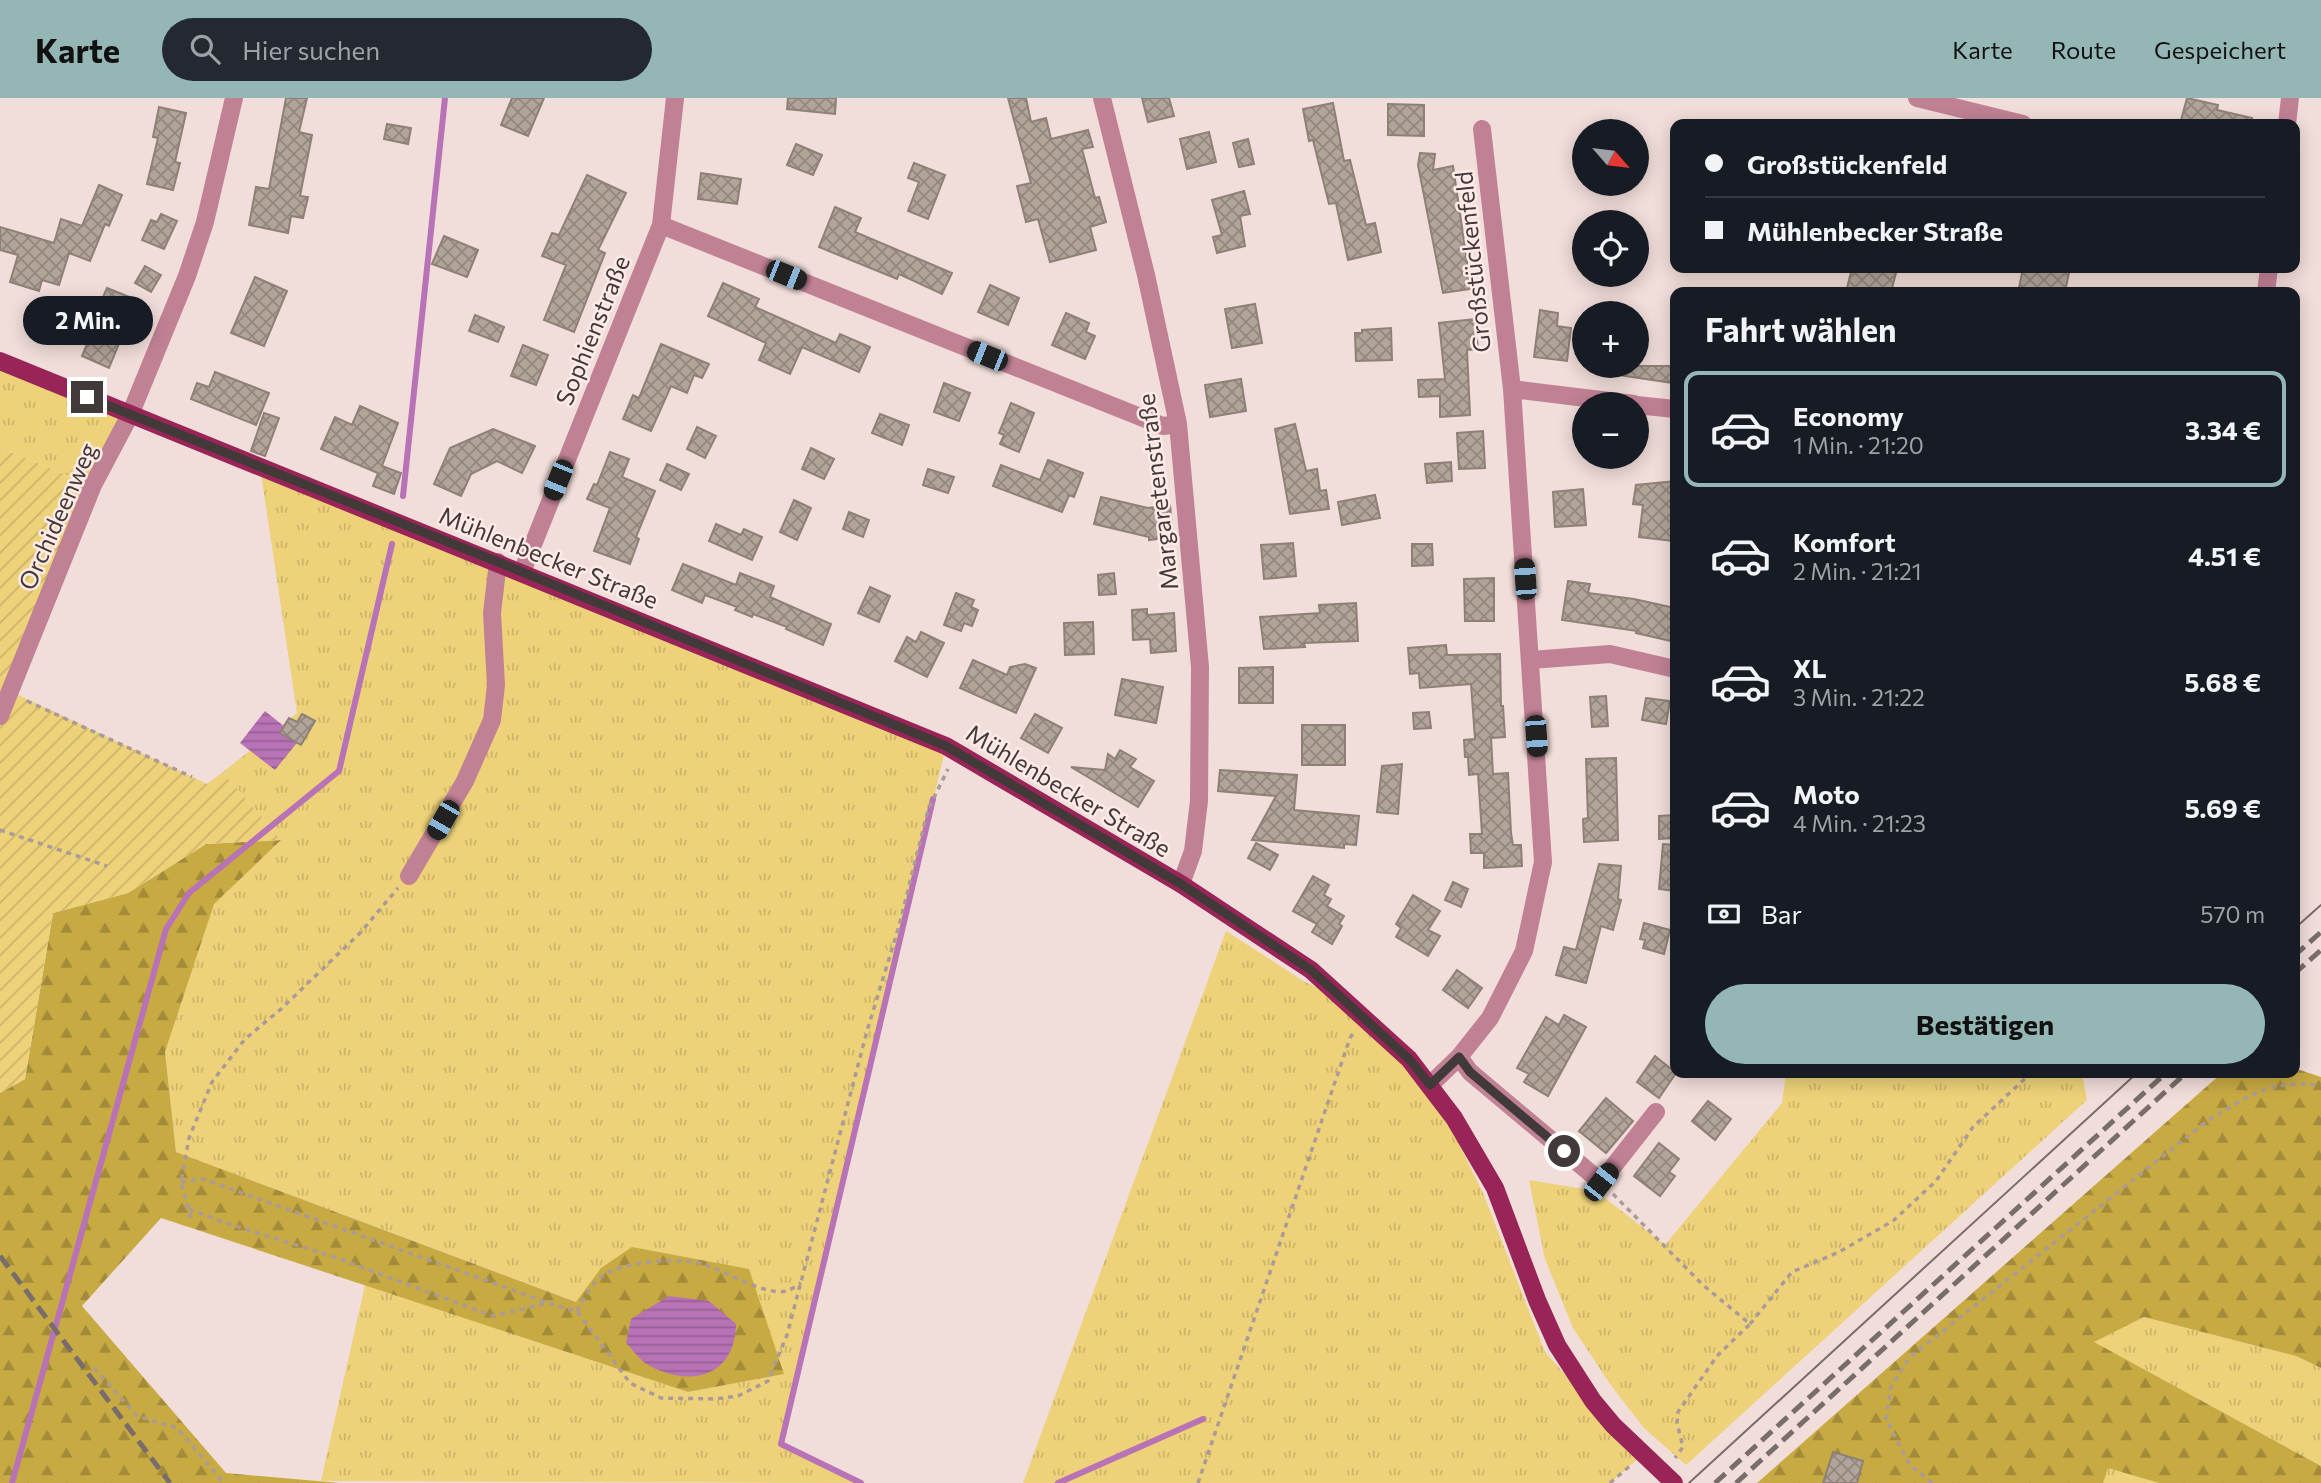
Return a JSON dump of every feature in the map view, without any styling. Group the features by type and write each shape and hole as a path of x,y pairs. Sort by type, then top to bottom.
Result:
{"main road":[{"name":"Mühlenbecker Straße","path":"0,361 957,751 1181,884 1311,970 1409,1059 1454,1118 1495,1188 1537,1300 1558,1345 1593,1401 1613,1425 1669,1478"}],"street":[{"name":"Orchideenweg","path":"0,716 93,485 130,415 187,276 205,222 234,98"},
{"name":"Sophienstraße","path":"522,572 661,225 675,98"},
{"name":"Margaretenstraße","path":"1102,98 1146,275 1178,424 1200,667 1199,801 1193,851 1181,884"},
{"path":"1917,98 2003,119"},
{"path":"2288,119 2290,98"},
{"name":"Großstückenfeld","path":"1430,1085 1459,1057 1490,1018 1524,951 1543,862 1512,389 1482,129"},
{"path":"661,225 1163,426 1178,424"},
{"path":"1512,389 1572,396"},
{"path":"1649,406 1670,408"},
{"path":"409,876 465,781 492,720 496,685 492,613 498,562"},
{"path":"1531,660 1610,654 1670,668"},
{"path":"1459,1057 1470,1072 1601,1182 1656,1112"}],"path":[{"path":"9,692 192,778"},
{"path":"181,1182 203,1178 548,1303 577,1311 630,1383 661,1398 715,1399 738,1396 768,1381 787,1335 928,810 957,751"},
{"path":"0,830 107,866"},
{"path":"191,1218 181,1182 188,1138 212,1082 245,1039 281,1009 360,933 409,876"},
{"path":"1198,1483 1350,1038 1365,1017"},
{"path":"1669,1478 1683,1447 1677,1423 1678,1412 1717,1356 1750,1324 1792,1272 1839,1252 1894,1221 1936,1181 1973,1127 2026,1078"},
{"path":"1932,1483 1909,1464 1886,1419 1891,1387 1909,1358 2207,1121 2266,1088 2301,1083 2321,1085"},
{"path":"1601,1182 1703,1285 1750,1324"},
{"path":"189,1209 334,1257 493,1316 548,1303"},
{"path":"577,1311 590,1287 603,1275 634,1265 667,1259 703,1263 763,1289 787,1291 801,1283"},
{"path":"94,1368 137,1416 177,1428 224,1483"},
{"path":"1610,1483 1643,1454"}],"green space":[{"path":"0,365 121,419 89,484 0,448"},
{"path":"0,448 89,484 12,692 207,784 223,772 281,840 206,844 128,893 53,913 25,1079 0,1093"},
{"path":"260,467 946,746 781,1443 861,1483 321,1481 365,1285 688,1392 783,1374 748,1269 601,1268 577,1302 176,1152 165,1052 214,903 281,840 223,772 297,713"},
{"path":"281,840 214,904 165,1052 176,1152 576,1302 601,1268 632,1247 749,1269 784,1374 688,1392 161,1218 82,1306 226,1473 340,1483 0,1483 0,1093 25,1079 53,913 128,893 206,844"},
{"path":"1226,931 1303,981 1350,1003 1430,1085 1483,1193 1545,1352 1609,1424 1643,1454 1610,1483 1023,1483"},
{"path":"2300,1070 2321,1077 2321,1368 2296,1356 2144,1317 2094,1342 2321,1466 2321,1483 2159,1483 2108,1468 2103,1483 1757,1483 2216,1078 2300,1078"},
{"path":"1785,1078 2083,1078 2087,1100 1686,1465 1644,1428 1610,1384 1573,1328 1545,1259 1529,1180 1596,1191 1665,1245 1782,1103"},
{"path":"2144,1317 2296,1356 2321,1368 2321,1466 2093,1342"},
{"path":"2107,1467 2159,1483 2103,1483"}],"shaded area":[{"path":"265,711 300,739 275,770 240,743"},
{"path":"669,1296 709,1301 736,1324 734,1342 728,1356 708,1373 681,1376 666,1373 640,1359 626,1343 631,1319"}],"building":[{"path":"286,98 307,98 299,132 312,135 300,196 308,197 303,218 291,216 288,233 249,225 256,187 269,189"},
{"path":"512,98 544,98 528,136 501,125"},
{"path":"788,98 836,98 835,114 787,109"},
{"path":"1008,98 1026,98 1031,122 1046,118 1051,139 1088,130 1093,147 1082,149 1095,198 1099,197 1106,222 1090,227 1096,250 1050,262 1038,219 1026,222 1017,186 1031,183"},
{"path":"1142,98 1169,98 1174,116 1148,122"},
{"path":"2187,98 2218,105 2217,110 2252,118 2252,119 2181,119"},
{"path":"1333,103 1344,161 1350,160 1366,225 1375,223 1381,252 1348,260 1336,203 1329,204 1313,140 1309,141 1303,109"},
{"path":"1388,104 1424,105 1424,136 1388,135"},
{"path":"159,107 186,113 175,162 180,163 173,190 147,184 158,138 153,137"},
{"path":"387,124 411,128 408,144 384,139"},
{"path":"1209,132 1216,162 1187,169 1180,139"},
{"path":"1248,139 1254,164 1239,167 1233,143"},
{"path":"796,144 822,155 813,175 787,165"},
{"path":"1420,153 1435,154 1433,170 1453,166 1471,289 1443,293 1418,165"},
{"path":"914,163 945,175 928,219 908,211 919,182 908,178"},
{"path":"701,173 741,179 737,204 698,199"},
{"path":"587,175 626,193 598,250 605,253 574,332 544,320 566,265 542,256 552,233 559,235"},
{"path":"99,185 122,195 109,226 105,224 90,261 69,253 59,285 42,280 39,291 10,282 18,255 0,250 0,227 54,243 61,219 82,226"},
{"path":"1244,191 1250,214 1240,216 1245,246 1217,253 1213,237 1222,235 1212,200"},
{"path":"835,207 861,218 855,232 952,273 942,294 899,274 897,279 819,247"},
{"path":"161,214 177,221 164,249 142,240 151,220 157,222"},
{"path":"444,236 478,250 467,277 432,264"},
{"path":"145,266 161,275 151,292 135,283"},
{"path":"1851,273 1896,273 1892,287 1847,287"},
{"path":"2022,273 2069,273 2066,287 2019,287"},
{"path":"255,277 287,291 264,346 231,333"},
{"path":"723,283 759,299 755,307 836,343 840,334 870,347 859,372 802,347 790,374 759,360 766,343 708,316"},
{"path":"990,285 1019,298 1008,325 978,312"},
{"path":"107,288 137,300 109,368 82,356 98,318 94,317"},
{"path":"1255,304 1262,343 1232,348 1225,309"},
{"path":"1540,310 1558,313 1557,326 1571,328 1567,361 1534,357"},
{"path":"1066,313 1089,323 1086,332 1095,336 1085,359 1052,345"},
{"path":"475,315 504,327 498,342 469,331"},
{"path":"1475,319 1478,349 1467,350 1470,415 1440,417 1440,396 1419,397 1418,380 1445,379 1439,323"},
{"path":"1391,328 1392,360 1356,361 1355,333"},
{"path":"661,344 709,364 702,378 694,375 687,393 671,386 651,431 623,419 633,395 639,398"},
{"path":"523,345 548,355 536,385 511,376"},
{"path":"1649,366 1670,366 1670,383 1639,378 1649,378"},
{"path":"215,372 269,393 256,425 191,399 197,383 209,387"},
{"path":"1241,379 1246,411 1210,417 1205,385"},
{"path":"944,383 970,393 959,421 934,412"},
{"path":"1011,403 1034,413 1019,452 1000,444 1004,435 999,433"},
{"path":"360,406 398,423 382,466 401,473 394,494 373,486 378,473 321,449 335,417 352,425"},
{"path":"264,413 279,418 265,456 251,451"},
{"path":"880,414 909,425 902,445 872,433"},
{"path":"1295,424 1306,471 1317,469 1320,491 1326,490 1329,509 1290,514 1275,429"},
{"path":"697,427 716,436 705,458 687,449"},
{"path":"493,429 535,446 522,473 497,461 471,474 461,496 434,484 450,448"},
{"path":"1483,431 1485,468 1459,469 1457,433"},
{"path":"811,448 834,459 824,479 802,469"},
{"path":"610,452 629,459 622,477 655,491 636,537 639,539 630,564 594,551 610,508 587,499 594,484 597,485"},
{"path":"1048,460 1083,473 1074,497 1069,495 1062,512 993,486 1001,465 1040,480"},
{"path":"1451,462 1452,481 1427,483 1425,464"},
{"path":"667,464 689,474 681,490 660,480"},
{"path":"928,469 954,477 948,493 923,485"},
{"path":"1670,482 1670,541 1639,537 1643,505 1633,504 1636,485"},
{"path":"1583,489 1586,525 1555,527 1553,492"},
{"path":"1375,495 1380,518 1342,525 1338,502"},
{"path":"1101,497 1148,508 1170,505 1173,537 1149,540 1149,537 1094,524"},
{"path":"794,500 811,508 797,540 780,532"},
{"path":"849,512 869,520 863,537 843,529"},
{"path":"716,524 741,535 744,529 762,537 752,560 709,541"},
{"path":"1293,543 1296,576 1264,579 1261,545"},
{"path":"1412,544 1432,544 1433,565 1412,566"},
{"path":"683,564 736,585 740,573 774,586 770,597 831,624 823,645 786,629 787,627 753,614 752,617 735,610 737,607 705,595 702,603 672,590"},
{"path":"1114,573 1116,594 1099,595 1098,575"},
{"path":"1494,578 1494,621 1465,621 1464,579"},
{"path":"1568,581 1590,584 1588,593 1670,607 1670,641 1636,633 1637,631 1562,620"},
{"path":"870,587 890,596 879,622 858,613"},
{"path":"956,593 974,600 971,607 978,610 972,626 964,623 961,631 944,625"},
{"path":"1356,603 1358,641 1304,643 1305,647 1264,649 1260,617 1320,613 1319,605"},
{"path":"1147,609 1147,615 1174,613 1176,651 1151,653 1150,639 1133,640 1132,610"},
{"path":"1093,622 1094,654 1065,655 1064,623"},
{"path":"921,632 944,643 927,677 895,661 907,637 916,642"},
{"path":"1446,645 1447,655 1500,654 1501,706 1505,737 1491,738 1493,774 1508,773 1511,833 1513,845 1521,845 1522,866 1484,868 1484,853 1471,853 1470,834 1482,834 1478,774 1469,775 1468,757 1465,757 1464,740 1475,739 1471,684 1420,688 1419,673 1410,674 1408,648"},
{"path":"973,660 1007,675 1010,667 1025,664 1036,668 1016,713 960,688"},
{"path":"1273,667 1273,703 1239,703 1239,668"},
{"path":"1122,679 1163,687 1156,723 1115,715"},
{"path":"1606,696 1608,726 1592,727 1590,697"},
{"path":"1646,698 1670,701 1666,724 1642,720"},
{"path":"1429,712 1431,728 1414,729 1413,713"},
{"path":"302,714 315,721 301,745 280,733 289,718 297,722"},
{"path":"1035,714 1062,728 1048,753 1021,738"},
{"path":"1302,725 1345,725 1345,765 1302,765"},
{"path":"1120,750 1136,759 1130,767 1154,781 1138,807 1071,767 1105,770 1108,754 1115,759"},
{"path":"1616,758 1618,840 1584,842 1583,819 1588,818 1586,759"},
{"path":"1402,764 1398,814 1377,812 1382,766"},
{"path":"1220,770 1297,775 1294,810 1359,816 1356,845 1344,844 1344,848 1252,840 1276,796 1218,791"},
{"path":"1670,815 1670,838 1659,839 1659,816"},
{"path":"1256,843 1278,855 1270,870 1248,858"},
{"path":"1663,844 1670,845 1670,890 1659,889"},
{"path":"1599,864 1621,866 1618,899 1621,900 1613,930 1601,926 1586,983 1556,975 1564,947 1576,950"},
{"path":"1313,876 1329,885 1324,895 1331,899 1327,906 1344,916 1339,924 1342,926 1332,944 1312,932 1317,924 1293,911"},
{"path":"1453,882 1468,889 1461,907 1445,900"},
{"path":"1413,895 1440,911 1428,930 1440,936 1428,956 1396,937 1401,928 1396,924"},
{"path":"1644,923 1670,930 1664,954 1643,948 1645,940 1640,939"},
{"path":"1457,970 1482,988 1468,1008 1443,990"},
{"path":"1564,1015 1586,1027 1548,1096 1524,1082 1529,1074 1517,1068 1546,1017 1559,1025"},
{"path":"1655,1056 1670,1068 1670,1078 1673,1078 1659,1098 1637,1082"},
{"path":"1606,1098 1633,1121 1606,1153 1579,1131"},
{"path":"1708,1101 1731,1119 1715,1140 1692,1121"},
{"path":"1659,1143 1679,1159 1669,1172 1675,1176 1660,1196 1634,1176"},
{"path":"1833,1452 1863,1461 1857,1483 1823,1483"}],"waterway":[{"path":"403,496 445,98"},
{"path":"12,1483 166,929 189,893 339,771 392,544"},
{"path":"861,1483 781,1444 933,799"},
{"path":"1058,1483 1203,1419"}],"tram line":[{"path":"2300,924 2321,905"},
{"path":"1689,1483 2132,1078"}],"railway":[{"path":"2300,951 2321,932"},
{"path":"2300,969 2321,950"},
{"path":"1715,1483 2160,1078"},
{"path":"1736,1483 2181,1078"},
{"path":"0,1256 170,1483"}],"route":[{"path":"87,397 946,746 1181,884 1311,970 1409,1059 1430,1085 1459,1057 1470,1072 1564,1151"}]}
